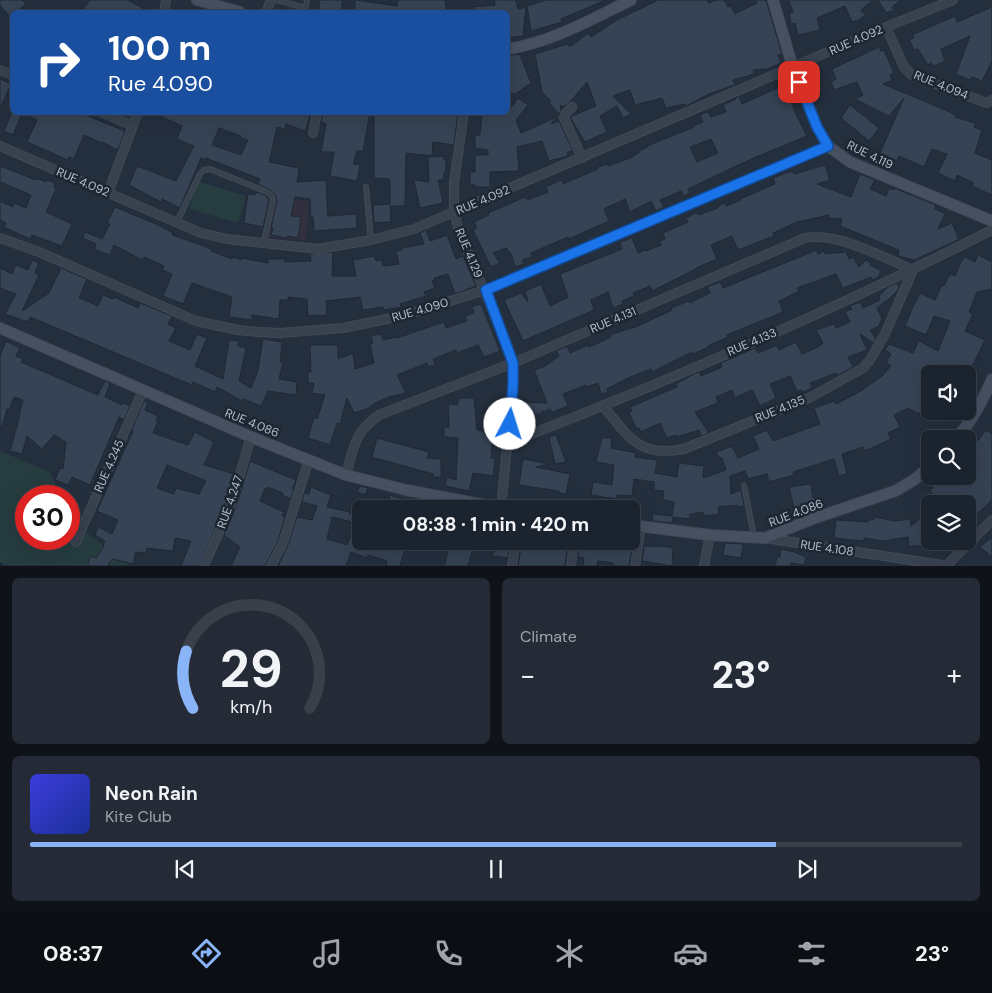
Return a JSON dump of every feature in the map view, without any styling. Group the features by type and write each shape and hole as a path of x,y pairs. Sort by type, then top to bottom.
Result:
{"street":[{"path":"197,0 233,10"},
{"path":"510,48 567,31 631,0"},
{"name":"RUE 4.119","path":"773,0 793,68 817,127 828,146 850,162 992,221"},
{"name":"RUE 4.092","path":"0,146 201,232 227,239 318,249 371,240 414,228 953,0"},
{"name":"RUE 4.094","path":"886,27 904,67 912,75 987,103 992,100"},
{"path":"572,107 565,114 564,118 582,158"},
{"path":"108,115 133,126"},
{"path":"108,193 137,115"},
{"path":"313,133 316,115"},
{"name":"RUE 4.129","path":"464,115 454,183 454,212 459,231 486,290 513,363 513,385 504,500"},
{"name":"RUE 4.090","path":"0,238 39,252 196,322 238,330 280,333 343,328 406,315 486,290 828,146"},
{"name":"RUE 4.133","path":"508,443 603,406 816,315 913,270 992,230"},
{"name":"RUE 4.131","path":"346,475 358,435 366,425 379,415 513,363 805,238 813,236 837,239 913,270"},
{"name":"RUE 4.135","path":"603,406 631,440 655,451 670,452 684,449 811,397 863,368 870,360 885,334 913,270"},
{"name":"RUE 4.086","path":"1,330 251,437 346,475 406,490 460,500"},
{"path":"963,430 977,410 992,380"},
{"name":"RUE 4.245","path":"80,533 143,390"},
{"name":"RUE 4.247","path":"204,566 231,505 251,437"},
{"path":"271,566 283,543 309,459"},
{"name":"RUE 4.086","path":"640,526 710,535 765,538 895,491 921,474"},
{"path":"948,565 992,520"},
{"path":"704,566 710,535"},
{"name":"RUE 4.108","path":"765,538 930,564 948,565"},
{"path":"512,566 515,550"},
{"path":"571,566 573,550"},
{"path":"635,550 635,566"}],"lane":[{"path":"277,0 305,10 307,0"},
{"path":"177,222 200,174 204,170 210,169 267,192 272,196 273,200 264,242"},
{"path":"366,187 371,240"},
{"path":"744,486 754,538"}],"shaded area":[{"path":"276,197 309,201 306,240 267,237"}],"green space":[{"path":"197,181 246,196 238,223 189,209"},
{"path":"0,451 50,472 56,485 15,485 15,550 80,550 80,528 129,565 0,565"}],"building":[{"path":"0,0 22,0 26,4 18,10 10,10 10,17 0,5"},
{"path":"90,0 128,0 146,10 114,10 82,10"},
{"path":"321,0 342,0 342,10 319,10 319,2"},
{"path":"355,0 397,6 398,0 445,0 447,10 355,10"},
{"path":"494,0 516,0 518,9 526,7 523,36 510,38 510,10 473,10 473,7 495,5"},
{"path":"546,0 606,0 561,19 562,22 531,31 527,6"},
{"path":"658,0 707,0 709,3 716,0 724,0 728,7 731,6 735,14 757,3 756,0 766,0 782,54 778,55 781,63 767,69 753,70 754,74 733,80 735,85 711,93 686,106 685,104 666,108 662,98 635,105 630,90 613,96 631,114 623,118 617,106 600,116 607,132 585,142 570,117 596,106 587,82 570,102 565,106 560,106 559,114 549,103 551,101 542,92 535,54 567,44 570,47 588,33 591,37 617,20"},
{"path":"789,0 873,0 861,10 865,15 859,20 852,22 845,6 817,18 820,30 798,35 795,23 791,24 789,13 793,12"},
{"path":"878,0 902,0 892,7 894,10 886,13"},
{"path":"992,7 992,61 982,81 972,77 970,80 956,74 970,36 941,49 945,61 934,66 931,63 928,65 918,49 914,50 909,39 914,38 912,35 955,16 957,22"},
{"path":"879,47 881,51 884,50 894,73 890,75 892,80 883,84 956,115 955,117 975,123 974,127 982,130 975,153 992,160 992,195 972,186 974,183 957,175 955,181 938,173 947,154 932,149 924,167 899,156 897,161 880,153 904,98 889,116 855,99 863,95 857,82 834,90 831,82 836,79 832,69"},
{"path":"520,55 531,83 515,94 510,93 510,56"},
{"path":"0,79 10,84 10,86 0,109"},
{"path":"784,85 807,136 749,160 688,189 690,193 684,196 681,191 660,200 664,207 656,211 651,201 630,212 625,199 604,209 609,221 531,253 532,257 522,260 524,264 515,266 511,254 506,248 493,253 500,263 491,267 473,230 477,228 474,222 489,215 488,213 525,197 527,200 548,192 546,187 561,180 563,184 598,169 597,167 607,164 608,166 630,158 647,146 703,122 700,115 708,112 711,117 726,112 723,105 739,96 742,104","holes":["711,139 718,153 697,162 690,147"]},
{"path":"518,98 528,105 516,120 521,133 557,117 551,124 559,121 573,151 567,152 568,156 549,161 542,141 517,147 519,171 490,172 490,187 475,187 475,185 470,184 470,172 475,172 475,155 488,155 488,150 475,148 475,135 480,135 482,115 510,115 510,109"},
{"path":"850,105 879,128 869,141 841,118"},
{"path":"11,115 21,115 13,135 4,131"},
{"path":"26,115 85,115 125,131 119,148 115,149 84,135 74,159 69,157 68,160 27,142 37,120"},
{"path":"158,115 310,115 305,131 286,124 285,129 277,127 269,162 299,168 297,182 326,180 328,216 356,214 357,228 314,231 310,199 295,197 291,216 301,217 298,238 271,235 277,200 275,194 258,184 260,179 206,158 206,160 201,158 180,208 162,199 161,202 129,185 137,166 176,181 194,146 177,139 182,126","holes":["219,128 241,136 240,138 248,140 241,155 212,145"]},
{"path":"322,115 369,115 363,151 357,151 353,164 360,165 357,181 330,176 334,152 321,152 326,124 321,122"},
{"path":"374,115 458,115 454,145 433,142 432,156 406,153 405,206 390,206 391,222 374,223 373,205 390,204 390,179 374,178"},
{"path":"444,156 446,172 444,172 444,180 438,180 443,203 420,208 414,180 429,182 428,157"},
{"path":"825,165 830,180 817,184 851,197 860,174 875,180 870,189 886,196 889,188 893,190 894,188 936,205 935,209 945,214 938,229 952,223 958,240 914,260 898,256 899,250 840,226 842,219 829,218 829,215 797,222 773,233 774,236 738,250 732,236 711,245 717,259 652,291 650,286 633,293 634,296 622,301 623,304 613,308 608,292 591,300 594,310 523,341 504,300 521,293 528,301 525,291 541,284 550,306 568,297 560,274 622,249 620,242 632,238 638,253 646,251 661,245 659,241 665,239 663,233 688,222 686,218 697,212 698,215 718,208 718,206 725,203 726,206 741,200 775,184 773,178 786,173 792,171 794,174"},
{"path":"0,166 36,180 36,178 55,183 56,189 46,212 72,224 62,246 32,235 30,239 4,227 6,223 0,220 0,201 13,207 14,203 26,208 31,195 0,182"},
{"path":"256,192 265,195 269,200 263,227 244,223 248,194 255,195"},
{"path":"115,207 156,224 173,233 172,235 212,249 211,251 232,259 233,257 242,260 242,258 268,263 268,259 285,259 285,262 311,261 310,254 333,252 332,276 356,276 353,260 374,256 376,261 382,260 383,266 399,264 396,251 424,244 420,233 426,230 430,241 447,235 456,259 463,256 476,286 455,294 448,274 434,278 435,280 432,281 435,288 424,292 426,296 400,304 401,307 384,310 383,307 363,310 360,297 326,301 327,315 308,316 307,299 288,297 288,300 280,300 279,319 252,315 252,320 229,317 232,297 192,283 183,304 163,296 172,274 162,270 164,266 144,257 142,260 114,245 110,255 94,249 96,244 83,238 85,232 102,239 110,224 107,223"},
{"path":"817,250 818,254 824,251 825,254 846,252 849,259 853,257 859,267 866,260 872,264 870,265 880,270 880,276 872,280 871,277 843,288 836,274 797,288 799,291 779,301 783,312 727,335 728,337 709,347 693,354 692,352 652,372 651,369 628,378 607,389 608,392 601,394 598,383 587,387 586,385 563,394 568,406 552,412 550,409 543,412 542,410 542,413 531,417 525,402 547,403 534,370 545,366 559,356 556,351 567,346 570,353 588,345 589,347 611,337 610,335 634,328 672,310 671,308 689,301 690,303 710,293 707,287 720,282 723,288"},
{"path":"978,255 992,262 992,289 977,292 969,312 973,314 965,331 985,340 973,365 921,365 921,410 919,414 908,408 894,415 900,427 888,433 891,439 865,451 863,447 842,454 847,474 839,476 834,459 793,472 794,475 769,482 767,474 748,479 745,471 730,476 731,494 741,490 744,506 718,507 719,514 704,516 703,512 690,514 689,519 673,517 672,523 652,521 653,514 672,516 674,502 663,500 664,491 654,490 654,482 634,479 632,496 617,495 617,499 591,495 593,482 612,485 614,465 596,462 602,438 612,438 611,448 636,453 635,457 657,460 655,473 677,477 679,463 704,466 703,478 726,470 722,458 719,458 716,452 732,446 738,458 759,449 753,436 767,430 773,441 820,424 814,408 834,401 836,404 861,391 882,376 891,366 886,362 891,354 885,350 889,344 913,353 919,341 938,351 950,321 934,316 926,335 905,326 912,309 920,293 935,300 942,285 944,286 950,274 955,276 965,257 975,262"},
{"path":"32,260 39,263 35,273 39,275 22,311 49,293 61,268 87,279 79,298 98,306 103,295 113,299 114,297 138,308 140,303 172,316 168,324 176,328 169,341 190,350 197,334 207,338 195,366 223,379 229,340 239,341 238,346 246,348 239,381 251,388 258,370 263,339 282,342 280,362 283,362 279,379 297,382 296,395 268,391 261,406 243,399 242,401 217,387 215,392 193,382 192,385 30,317 28,322 5,314 16,294 0,288 0,268 12,274 16,265 28,270"},
{"path":"896,283 899,287 898,290 877,308 882,319 878,327 870,330 876,339 874,343 860,334 867,350 848,357 853,367 837,376 836,373 810,383 812,388 802,392 801,390 797,391 790,376 770,384 776,398 760,406 752,390 735,398 732,390 716,397 718,403 695,412 709,433 701,436 699,430 667,438 660,423 641,432 639,428 636,428 629,412 632,411 630,407 677,387 676,384 694,374 699,372 701,376 722,367 721,363 755,348 758,353 777,345 779,350 796,342 802,354 818,347 823,343 816,330 834,324 836,328 850,322 845,312 852,309 850,306 860,302 863,308 880,300 879,296 888,287"},
{"path":"481,304 500,351 484,357 478,345 457,353 456,350 433,359 435,365 428,367 427,363 397,375 406,393 389,397 373,404 369,408 354,413 347,398 340,424 337,423 330,445 308,438 314,418 317,419 325,395 312,393 314,383 308,383 308,372 311,372 310,345 338,345 338,359 353,353 355,369 374,363 370,344 373,343 371,336 381,334 383,340 397,338 444,322 446,328 467,321 465,316 474,313 472,307"},
{"path":"6,341 20,348 16,356 23,359 21,362 98,395 105,381 110,383 105,397 122,405 123,403 130,406 124,420 119,417 90,485 72,477 68,485 55,480 60,468 63,469 66,442 54,435 42,449 27,436 22,454 10,451 23,400 14,397 9,410 7,409 2,427 0,426 0,356"},
{"path":"459,398 474,398 477,430 493,433 491,458 495,459 493,476 473,473 469,491 445,486 447,477 456,480 458,438 444,437 444,427 449,427 448,404 457,405"},
{"path":"144,401 148,403 145,410 158,416 153,433 188,445 195,432 214,442 204,465 234,474 226,503 199,566 181,566 191,541 175,538 173,551 147,548 146,553 135,553 134,564 112,559 109,566 90,566 88,563 91,556 96,558 104,546 105,541 95,535 98,527 112,534 118,520 97,511 133,431 131,431","holes":["167,465 206,481 199,494 176,488 174,494 157,488"]},
{"path":"986,430 992,434 992,500 976,515 976,495 933,495 930,490 933,488 930,485 976,485 976,443"},
{"path":"556,435 566,462 555,464 549,437"},
{"path":"377,438 429,452 427,458 441,459 441,477 433,477 433,474 372,457"},
{"path":"523,459 550,464 536,467 570,474 566,494 559,493 559,491 519,485"},
{"path":"250,461 296,480 292,489 294,489 291,499 282,495 283,493 268,487 267,489 265,488 260,501 284,512 282,516 285,516 278,541 265,566 231,566 240,547 224,535 236,507"},
{"path":"811,484 816,505 794,508 789,487"},
{"path":"360,486 368,488 365,495 357,492"},
{"path":"311,487 331,495 327,507 350,512 352,514 351,522 332,517 327,539 347,545 350,537 352,538 352,550 404,550 400,566 386,566 387,561 368,555 367,558 351,552 346,566 278,566 288,545 297,517 312,520 317,506 302,502 304,493 309,494"},
{"path":"390,495 405,500 389,500"},
{"path":"874,517 895,521 910,519 911,526 921,518 921,546 909,546 908,537 883,541 864,538 864,541 834,538 836,520 868,522 868,520 873,520"},
{"path":"992,537 992,557 980,547"},
{"path":"725,543 743,544 741,558 723,555"},
{"path":"644,546 671,547 673,550 672,566 642,561"},
{"path":"781,549 806,557 804,565 791,563 791,566 775,566 777,557 780,557"},
{"path":"449,550 472,550 468,566 444,566"},
{"path":"495,550 509,550 508,558 492,556"},
{"path":"521,550 567,550 565,566 518,566"},
{"path":"579,550 632,550 629,566 613,566 613,563 598,561 597,566 583,566 584,558 578,557"}],"route":[{"path":"510,424 513,363 486,290 828,146 817,127 799,82"}]}
